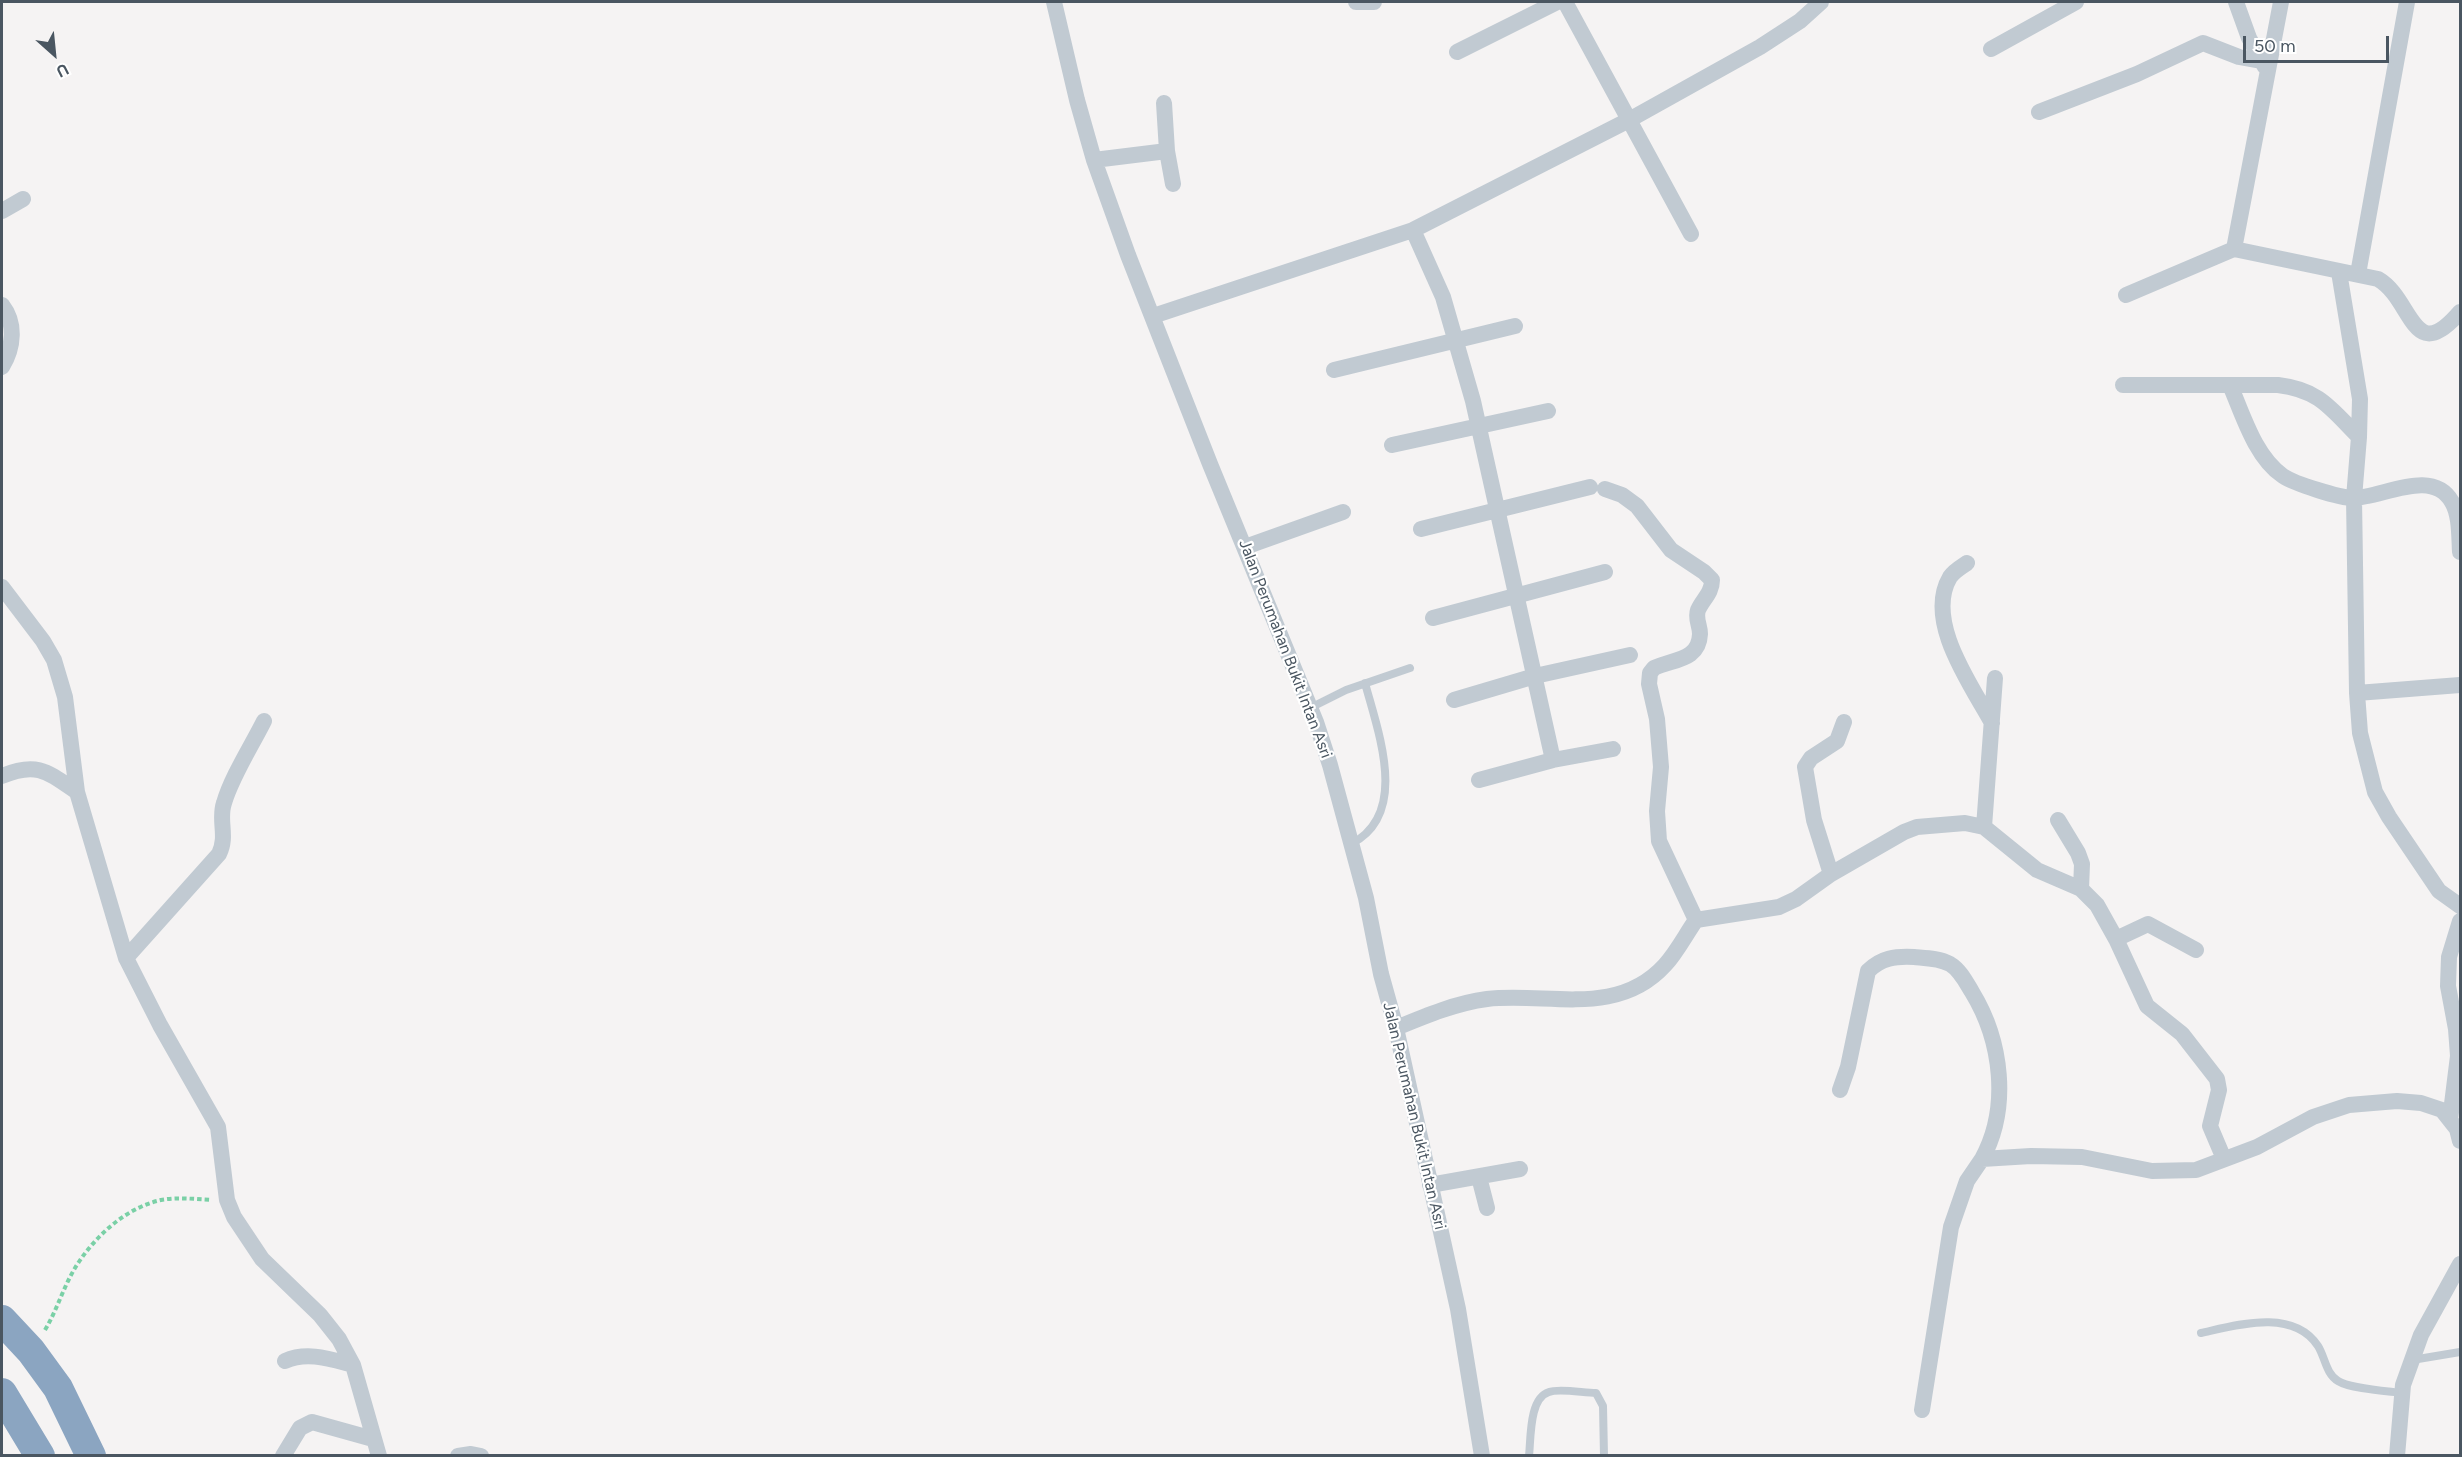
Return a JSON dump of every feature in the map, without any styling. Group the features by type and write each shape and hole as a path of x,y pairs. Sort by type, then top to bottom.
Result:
{"highway":[{"path":"2,1320 31,1351 58,1388 91,1455"},
{"path":"2,1393 40,1455"}],"street":[{"name":"Jalan Perumahan Bukit Intan Asri","path":"1054,2 1094,160 1128,255 1310,708 1330,765 1396,1028 1431,1185 1458,1309 1482,1455"},
{"path":"1356,2 1374,2"},
{"path":"1457,52 1557,2"},
{"path":"1565,2 1691,234"},
{"path":"1153,316 1413,230 1629,120 1760,46 1800,21 1821,2"},
{"path":"1991,50 2076,2"},
{"path":"2236,2 2249,38 2265,67"},
{"path":"2234,249 2265,67 2281,2"},
{"path":"2358,274 2407,2"},
{"path":"2039,112 2137,74 2203,44 2265,67"},
{"path":"1164,103 1167,151 1173,184"},
{"path":"1094,160 1167,151"},
{"path":"2,211 23,199"},
{"path":"1413,230 1443,297 1479,425 1553,760"},
{"path":"2126,295 2234,249 2372,277 2388,286 2411,321 2425,332 2438,333 2460,312"},
{"path":"2339,272 2360,399 2354,498 2357,693 2360,733 2375,792 2389,818 2439,891 2460,906"},
{"path":"2,304 9,315 12,328 8,354 2,367"},
{"path":"1334,370 1515,326"},
{"path":"2230,385 2261,451 2278,471 2307,486 2354,498 2417,486 2430,486 2438,489 2453,503 2460,552"},
{"path":"2123,386 2278,385 2309,392 2321,399 2359,437"},
{"path":"1392,445 1548,411"},
{"path":"1421,529 1498,509 1598,488 1622,495 1636,506 1671,550 1712,580 1709,593 1697,613 1700,634 1696,651 1688,657 1654,668 1650,678 1657,719 1661,767 1657,811 1659,841 1696,920"},
{"path":"1245,548 1343,512"},
{"path":"1967,563 1955,571 1948,580 1943,609 1944,625 1956,658 1992,723"},
{"path":"1433,618 1605,572"},
{"path":"2,587 43,641 54,660 65,697 77,792 126,958 155,1016 218,1127 227,1200 246,1237 262,1259 329,1325 353,1365 373,1439 380,1455"},
{"path":"1454,700 1535,676 1630,655"},
{"path":"1984,827 1995,678"},
{"path":"2357,693 2460,685"},
{"path":"126,958 219,854 225,838 222,817 224,801 264,722"},
{"path":"1831,874 1814,820 1805,765 1811,758 1837,741 1844,722"},
{"path":"1479,780 1553,760 1613,749"},
{"path":"2,776 25,768 39,768 77,792"},
{"path":"2058,820 2082,864 2081,889"},
{"path":"1396,1028 1457,1005 1486,999 1581,1001 1621,993 1650,979 1666,964 1696,920 1779,907 1796,899 1831,874 1904,832 1917,827 1965,823 1984,827 2037,870 2081,889 2097,905 2116,939 2147,1006 2182,1034 2217,1079 2219,1090 2210,1125 2224,1159"},
{"path":"2450,1120 2458,1056 2456,1029 2448,986 2449,957 2460,921"},
{"path":"2116,939 2148,924 2196,950"},
{"path":"1840,1090 1848,1067 1868,971 1877,962 1896,957 1932,958 1949,964 1962,976 1980,1005 1991,1033 2000,1091 1998,1119 1991,1143 1967,1181 1951,1227 1922,1410"},
{"path":"1982,1159 2082,1156 2152,1171 2196,1170 2257,1147 2313,1117 2349,1105 2397,1101 2421,1103 2442,1110 2457,1129 2460,1141"},
{"path":"1431,1185 1520,1169"},
{"path":"1479,1177 1487,1208"},
{"path":"2397,1455 2403,1385 2421,1335 2460,1264"},
{"path":"285,1361 294,1357 312,1356 353,1365"},
{"path":"283,1455 300,1428 312,1422 373,1439"},
{"path":"458,1455 481,1455"}],"lane":[{"path":"1310,708 1365,683 1410,668"},
{"path":"1351,844 1365,835 1372,827 1384,804 1386,778 1365,683"},
{"path":"2201,1333 2242,1324 2285,1323 2304,1332 2316,1344 2331,1376 2341,1383 2402,1394"},
{"path":"2412,1360 2460,1352"},
{"path":"1529,1455 1533,1413 1539,1397 1550,1391 1596,1393 1603,1406 1604,1455"}],"path":[{"path":"31,1351 52,1317 76,1267 103,1234 124,1215 141,1205 163,1200 227,1200"}]}
